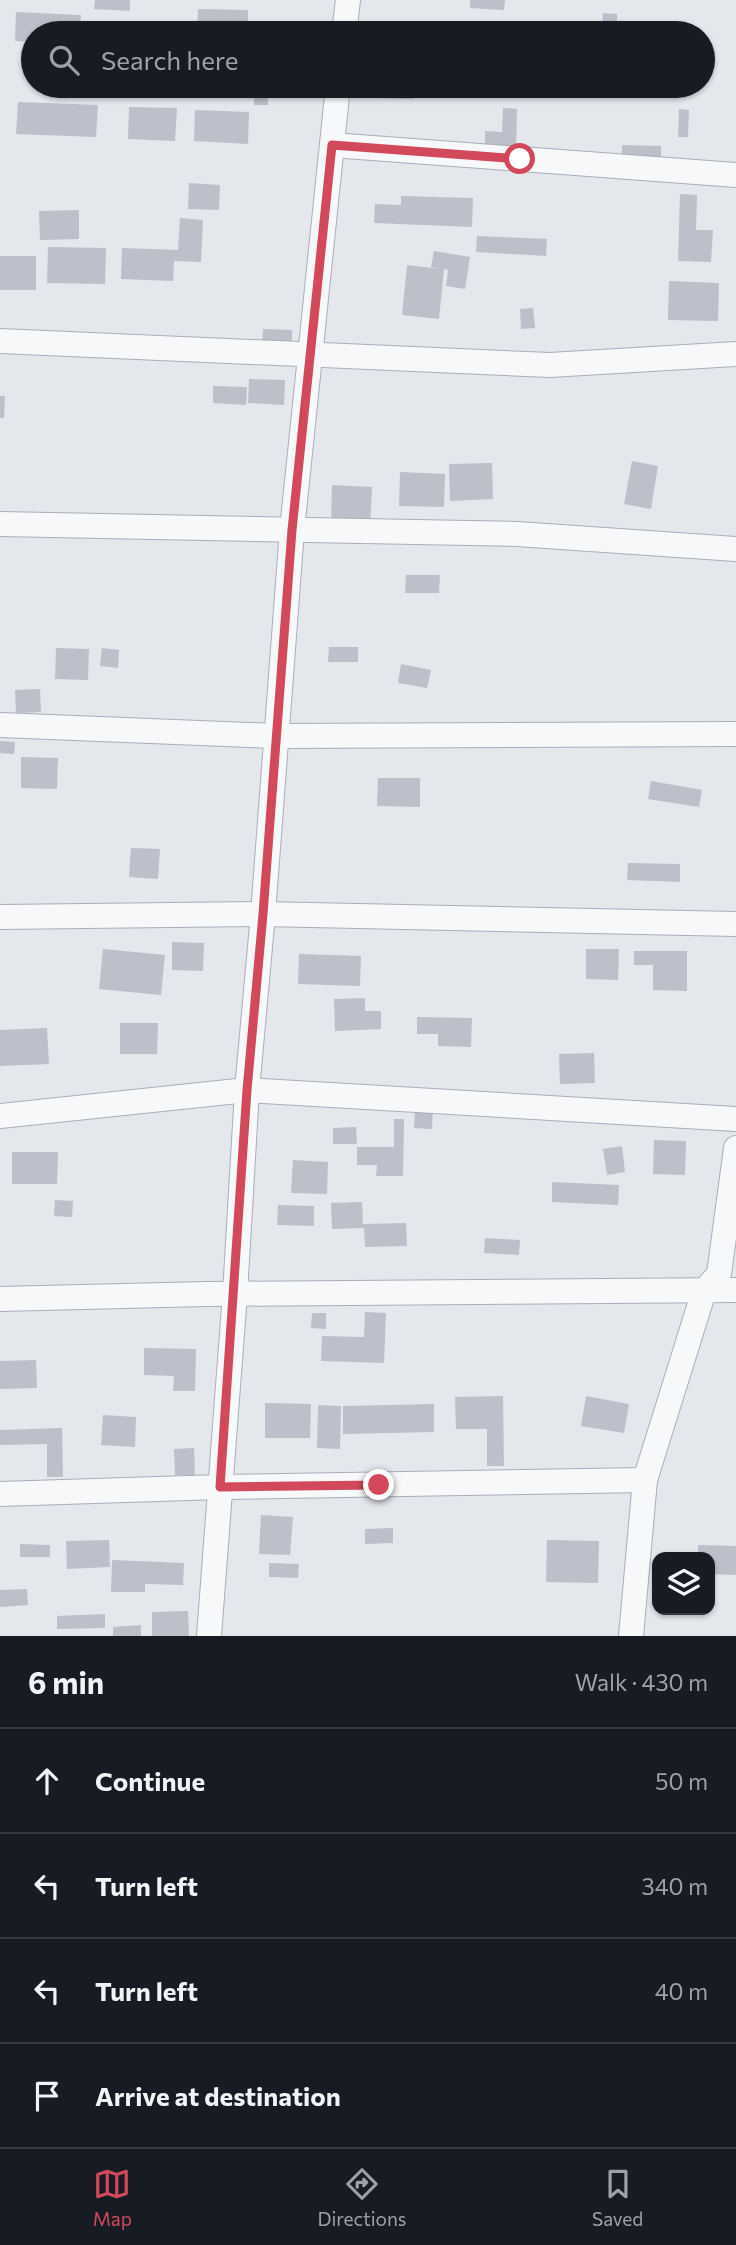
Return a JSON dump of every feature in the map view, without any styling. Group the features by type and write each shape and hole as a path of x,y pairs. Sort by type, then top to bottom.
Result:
{"street":[{"path":"345,21 348,0"},
{"path":"209,1636 247,1090 292,530 337,98"},
{"path":"332,145 736,175"},
{"path":"0,341 550,365 736,354"},
{"path":"0,524 517,534 736,549"},
{"path":"0,725 276,736 736,734"},
{"path":"0,917 263,914 736,924"},
{"path":"0,1116 247,1090 736,1119"},
{"path":"631,1636 645,1480 704,1291 719,1274 736,1149"},
{"path":"0,1299 234,1294 736,1290"},
{"path":"0,1494 220,1487 645,1480"}],"building":[{"path":"95,0 130,0 130,11 94,9"},
{"path":"470,0 505,0 504,10 470,8"},
{"path":"198,9 248,10 248,21 198,21"},
{"path":"16,12 81,15 81,21 21,21 21,41 15,41"},
{"path":"603,13 617,14 617,21 603,21"},
{"path":"254,98 268,98 268,105 254,105"},
{"path":"18,102 98,105 96,137 16,134"},
{"path":"129,107 177,108 175,141 128,139"},
{"path":"503,108 517,109 516,149 485,148 485,131 502,132"},
{"path":"679,109 689,110 688,137 678,137"},
{"path":"195,110 249,112 248,144 194,141"},
{"path":"622,145 661,146 661,159 622,158"},
{"path":"189,183 220,185 219,210 188,209"},
{"path":"680,194 697,195 696,230 713,230 711,262 678,261"},
{"path":"401,196 473,198 472,227 374,223 375,204 401,205"},
{"path":"79,210 79,239 40,240 39,211"},
{"path":"180,218 203,220 201,262 174,261 173,281 121,279 122,248 178,250"},
{"path":"477,236 547,239 546,256 476,252"},
{"path":"48,247 106,248 105,284 47,283"},
{"path":"434,251 470,257 465,289 446,286 448,270 444,269 439,319 402,315 407,265 441,269 431,267"},
{"path":"0,256 36,256 36,290 0,290"},
{"path":"669,281 719,283 718,321 668,320"},
{"path":"533,308 535,328 521,329 520,309"},
{"path":"263,329 292,330 292,348 262,346"},
{"path":"249,379 285,380 284,405 248,403"},
{"path":"213,386 247,387 246,405 213,403"},
{"path":"0,396 5,396 4,418 0,418"},
{"path":"632,461 658,466 651,509 624,504"},
{"path":"492,463 493,499 450,501 449,464"},
{"path":"400,472 445,474 444,507 399,506"},
{"path":"332,485 372,487 370,528 331,527"},
{"path":"406,575 440,575 439,593 405,593"},
{"path":"329,647 358,647 358,662 328,662"},
{"path":"56,648 89,649 88,680 55,679"},
{"path":"102,648 119,650 118,668 100,666"},
{"path":"401,664 431,670 427,688 398,683"},
{"path":"40,689 41,712 16,713 15,690"},
{"path":"0,741 15,742 14,754 0,753"},
{"path":"21,757 58,758 57,789 21,788"},
{"path":"378,778 420,778 420,807 377,806"},
{"path":"651,781 702,790 699,807 648,799"},
{"path":"131,848 160,849 158,879 129,877"},
{"path":"628,863 680,864 680,882 627,880"},
{"path":"172,942 204,943 203,971 172,970"},
{"path":"103,949 165,955 161,995 99,989"},
{"path":"586,949 619,949 618,980 586,979"},
{"path":"634,951 687,951 687,991 653,990 653,965 634,965"},
{"path":"299,954 361,956 360,986 298,984"},
{"path":"365,998 365,1011 381,1011 381,1029 335,1031 334,999"},
{"path":"417,1017 472,1018 471,1047 438,1046 438,1034 417,1034"},
{"path":"120,1023 158,1023 157,1054 120,1054"},
{"path":"47,1028 49,1064 0,1066 0,1030"},
{"path":"594,1053 595,1083 560,1084 559,1054"},
{"path":"415,1107 433,1108 432,1129 414,1128"},
{"path":"394,1119 404,1119 403,1176 376,1176 377,1165 357,1165 357,1147 394,1147"},
{"path":"356,1127 357,1144 333,1144 333,1128"},
{"path":"654,1140 686,1141 685,1175 653,1174"},
{"path":"622,1146 625,1172 607,1175 603,1149"},
{"path":"12,1152 58,1152 57,1184 12,1184"},
{"path":"293,1160 328,1162 327,1194 291,1193"},
{"path":"552,1182 619,1185 618,1205 552,1202"},
{"path":"55,1200 73,1201 72,1217 54,1216"},
{"path":"362,1202 363,1224 406,1223 407,1246 365,1247 364,1228 332,1229 331,1203"},
{"path":"278,1205 314,1206 314,1226 277,1225"},
{"path":"485,1238 520,1240 519,1255 484,1253"},
{"path":"365,1312 386,1313 384,1363 321,1361 322,1336 364,1337"},
{"path":"312,1313 326,1313 326,1329 311,1328"},
{"path":"144,1348 196,1349 195,1391 173,1391 174,1376 144,1375"},
{"path":"36,1360 37,1388 0,1389 0,1361"},
{"path":"503,1396 504,1466 487,1466 487,1429 456,1429 455,1397"},
{"path":"586,1396 629,1404 624,1433 581,1426"},
{"path":"265,1403 311,1404 310,1438 265,1438"},
{"path":"434,1404 434,1432 343,1434 343,1406"},
{"path":"318,1405 341,1406 340,1449 317,1448"},
{"path":"103,1415 136,1417 135,1447 101,1445"},
{"path":"62,1428 63,1477 47,1477 47,1444 0,1445 0,1430"},
{"path":"194,1448 195,1475 175,1475 174,1449"},
{"path":"261,1515 293,1517 290,1555 259,1554"},
{"path":"393,1528 393,1543 365,1544 365,1529"},
{"path":"109,1540 110,1567 67,1569 66,1541"},
{"path":"547,1540 599,1541 598,1583 546,1582"},
{"path":"20,1544 50,1545 50,1557 20,1557"},
{"path":"698,1545 736,1546 736,1575 715,1574 715,1552 698,1552"},
{"path":"112,1560 184,1563 183,1585 145,1584 145,1592 111,1592"},
{"path":"269,1563 299,1564 298,1578 269,1577"},
{"path":"27,1589 28,1605 0,1607 0,1590"},
{"path":"188,1611 189,1636 152,1636 152,1612"},
{"path":"105,1614 105,1628 57,1629 57,1616"},
{"path":"141,1625 141,1636 113,1636 113,1627"}],"route":[{"path":"379,1485 220,1487 247,1090 292,530 332,145 520,159"}]}
